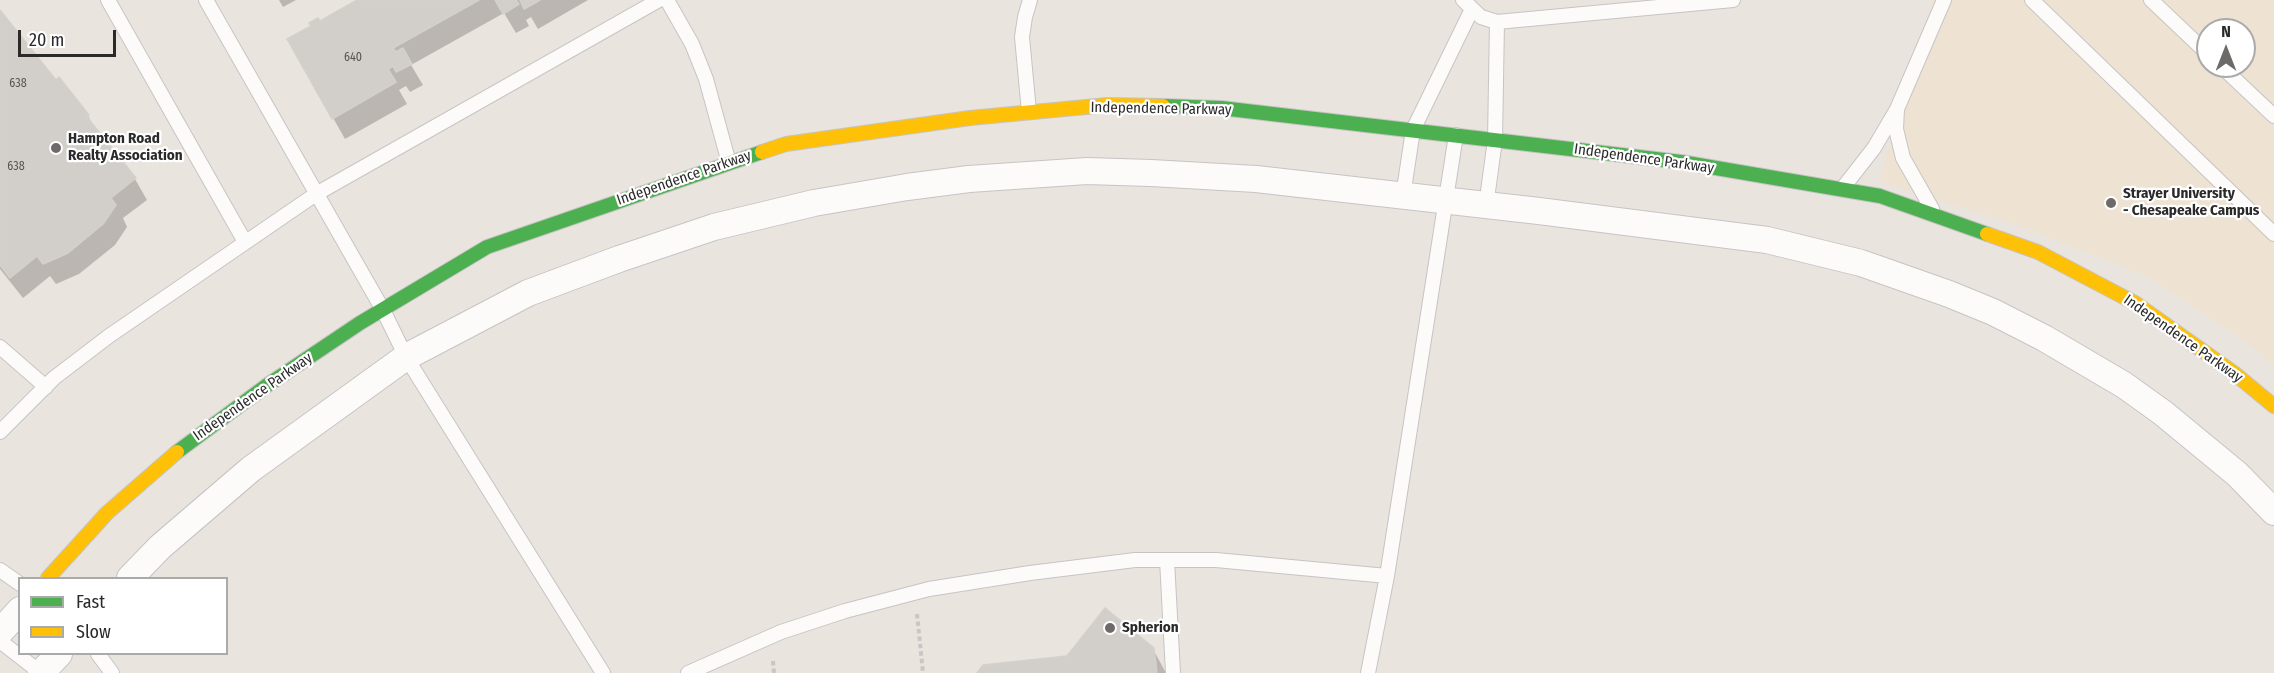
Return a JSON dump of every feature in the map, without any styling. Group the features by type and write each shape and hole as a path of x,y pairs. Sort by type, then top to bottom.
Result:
{"street":[{"name":"Independence Parkway","path":"50,577 107,513 179,450 266,386 383,310 487,247 786,144 969,118 1107,105 1221,108 1456,135 1681,162 1880,196 2038,252 2136,303 2234,373 2274,406"},
{"path":"132,577 160,547 251,469 406,357 528,293 619,258 725,225 813,203 969,179 1087,171 1151,172 1256,179 1720,233 1767,240 1861,263 1993,312 2044,338 2124,385 2163,413 2237,474 2274,512"},
{"path":"0,632 18,612"},
{"path":"41,673 58,655"}],"lane":[{"path":"108,0 245,242"},
{"path":"206,0 383,310 406,357 603,673"},
{"path":"0,432 46,387 109,336 316,194 659,0"},
{"path":"667,0 692,44 706,79 729,163"},
{"path":"1029,112 1022,37 1030,0"},
{"path":"1403,196 1413,130 1467,4 1481,17 1497,22 1733,0"},
{"path":"1842,190 1874,148 1896,109 1944,0"},
{"path":"2032,0 2274,234"},
{"path":"2151,0 2196,43"},
{"path":"1486,206 1496,140 1497,22"},
{"path":"2233,78 2274,117"},
{"path":"1896,109 1896,129 1903,158 1937,216"},
{"path":"1368,673 1387,576 1456,135"},
{"path":"0,347 46,387"},
{"path":"688,673 781,632 845,611 914,594 1030,573 1135,560 1216,560 1387,576"},
{"path":"1167,560 1173,673"},
{"path":"0,570 18,583"},
{"path":"0,641 41,673"},
{"path":"99,655 112,673"}],"path":[{"path":"914,594 923,673"}],"shaded area":[{"name":"Strayer University - Chesapeake Campus","path":"1933,0 2274,0 2274,366 2247,343 2149,277 2017,225 1879,181"}],"building":[{"path":"357,0 479,0 393,48 396,52 403,48 412,64 396,72 393,66 388,69 396,82 332,119 287,39 311,26 309,23 318,18 320,21"},
{"path":"495,0 516,0 519,4 503,14"},
{"path":"520,0 540,0 524,9"},
{"name":"Hampton Road Realty Association","path":"0,10 56,80 59,77 89,115 87,117 136,178 111,198 116,205 103,224 68,253 43,264 37,256 10,278 0,265"},
{"name":"Spherion","path":"1105,608 1154,648 1157,673 977,673 983,665 1067,656"}],"traffic: fast":[{"path":"1163,106 1221,108 1681,162 1880,196 1987,234"},
{"path":"177,452 266,386 360,323 487,247 762,152"}],"traffic: slow":[{"path":"762,152 786,144 970,118 1107,105 1163,106"},
{"path":"1987,234 2038,252 2135,303 2234,373 2274,406"},
{"path":"49,577 107,513 177,452"}],"place":[{"name":"Hampton Road Realty Association","path":"56,148"},
{"name":"Strayer University - Chesapeake Campus","path":"2111,203"},
{"name":"Spherion","path":"1110,628"}]}
